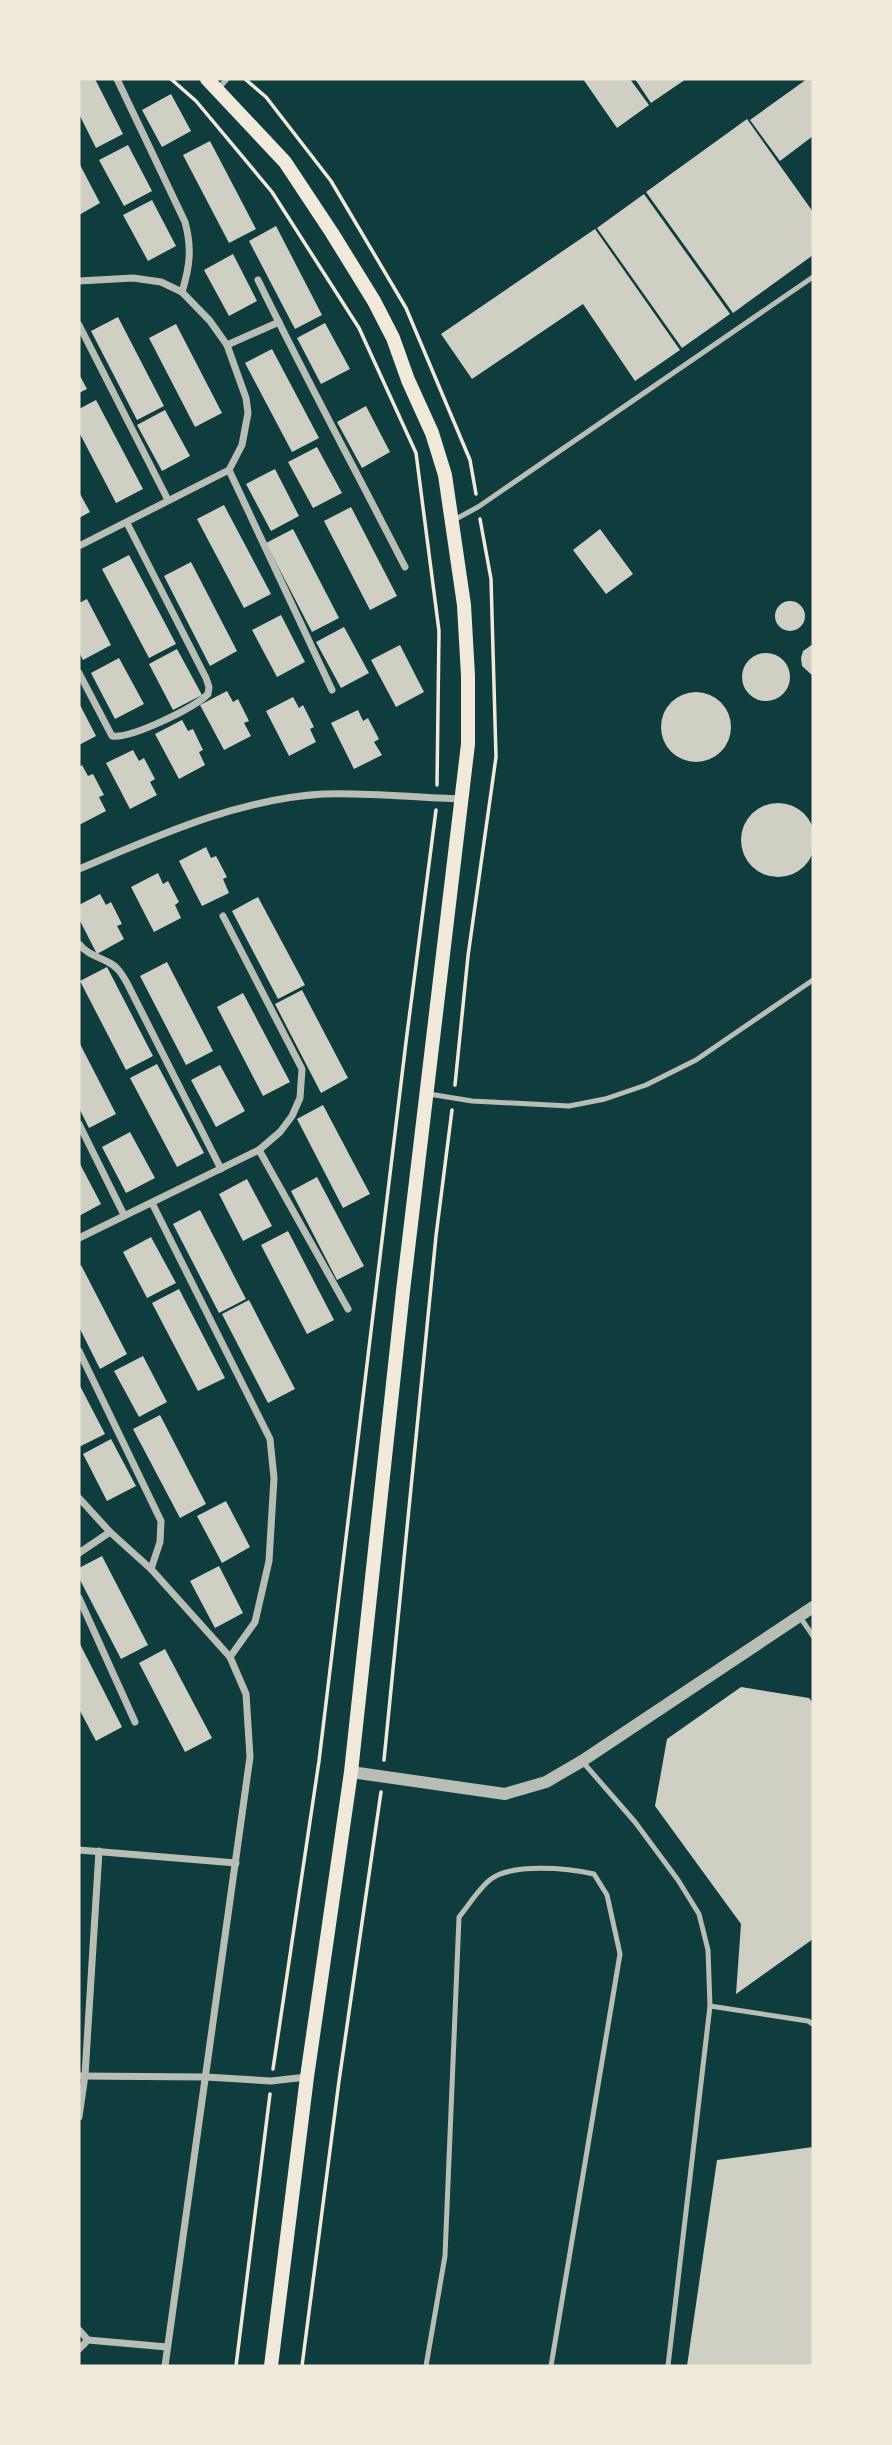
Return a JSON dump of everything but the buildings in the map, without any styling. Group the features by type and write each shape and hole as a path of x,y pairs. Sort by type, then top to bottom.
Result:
{"main road":[{"path":"207,79 223,84 285,163 374,301 393,338 432,433 445,475 464,606 468,676 468,744 426,1093 351,1772 307,2077 271,2366"}],"street":[{"path":"117,79 185,222 191,254 182,292"},
{"path":"79,281 133,278 161,282 182,292 211,321 227,345 246,398 248,413 242,446 229,470 79,546"},
{"path":"258,280 405,567"},
{"path":"227,345 279,322"},
{"path":"79,325 167,500"},
{"path":"229,470 332,690"},
{"path":"79,673 112,736 137,733 188,708 208,694 206,678 127,523"},
{"path":"79,869 192,823 239,808 285,799 322,794 376,794 462,799"},
{"path":"79,1238 259,1150 280,1132 292,1116 300,1098 302,1069 223,916"},
{"path":"79,944 84,950 119,969 221,1169"},
{"path":"79,1124 124,1214"},
{"path":"259,1150 348,1309"},
{"path":"152,1203 270,1439 274,1478 269,1560 255,1622 230,1657"},
{"path":"79,1351 161,1521 160,1542 151,1569"},
{"path":"79,1499 151,1569 230,1657 246,1693 250,1757 165,2366"},
{"path":"79,1553 110,1532"},
{"path":"79,1598 135,1722"},
{"path":"351,1772 505,1794 546,1782 582,1761 813,1607"},
{"path":"79,1850 236,1863"},
{"path":"79,2117 99,1851"},
{"path":"82,2075 271,2081 307,2077"},
{"path":"79,2330 88,2340 167,2347"},
{"path":"79,2349 88,2340"}],"lane":[{"path":"452,522 478,508 621,411 813,277"},
{"path":"426,1093 472,1101 569,1106 605,1099 646,1085 696,1060 813,980"},
{"path":"800,1617 813,1636"},
{"path":"582,1761 635,1822 678,1880 699,1914 708,1950 710,2006 668,2366"},
{"path":"426,2366 445,2256 459,1917 489,1880 505,1871 571,1868 594,1874 607,1895 620,1954 551,2366"},
{"path":"710,2006 813,2024"}],"path":[{"path":"171,79 196,101 272,192 359,328 416,453 439,631 437,799 405,1042 320,1761 271,2081 236,2366"}]}
